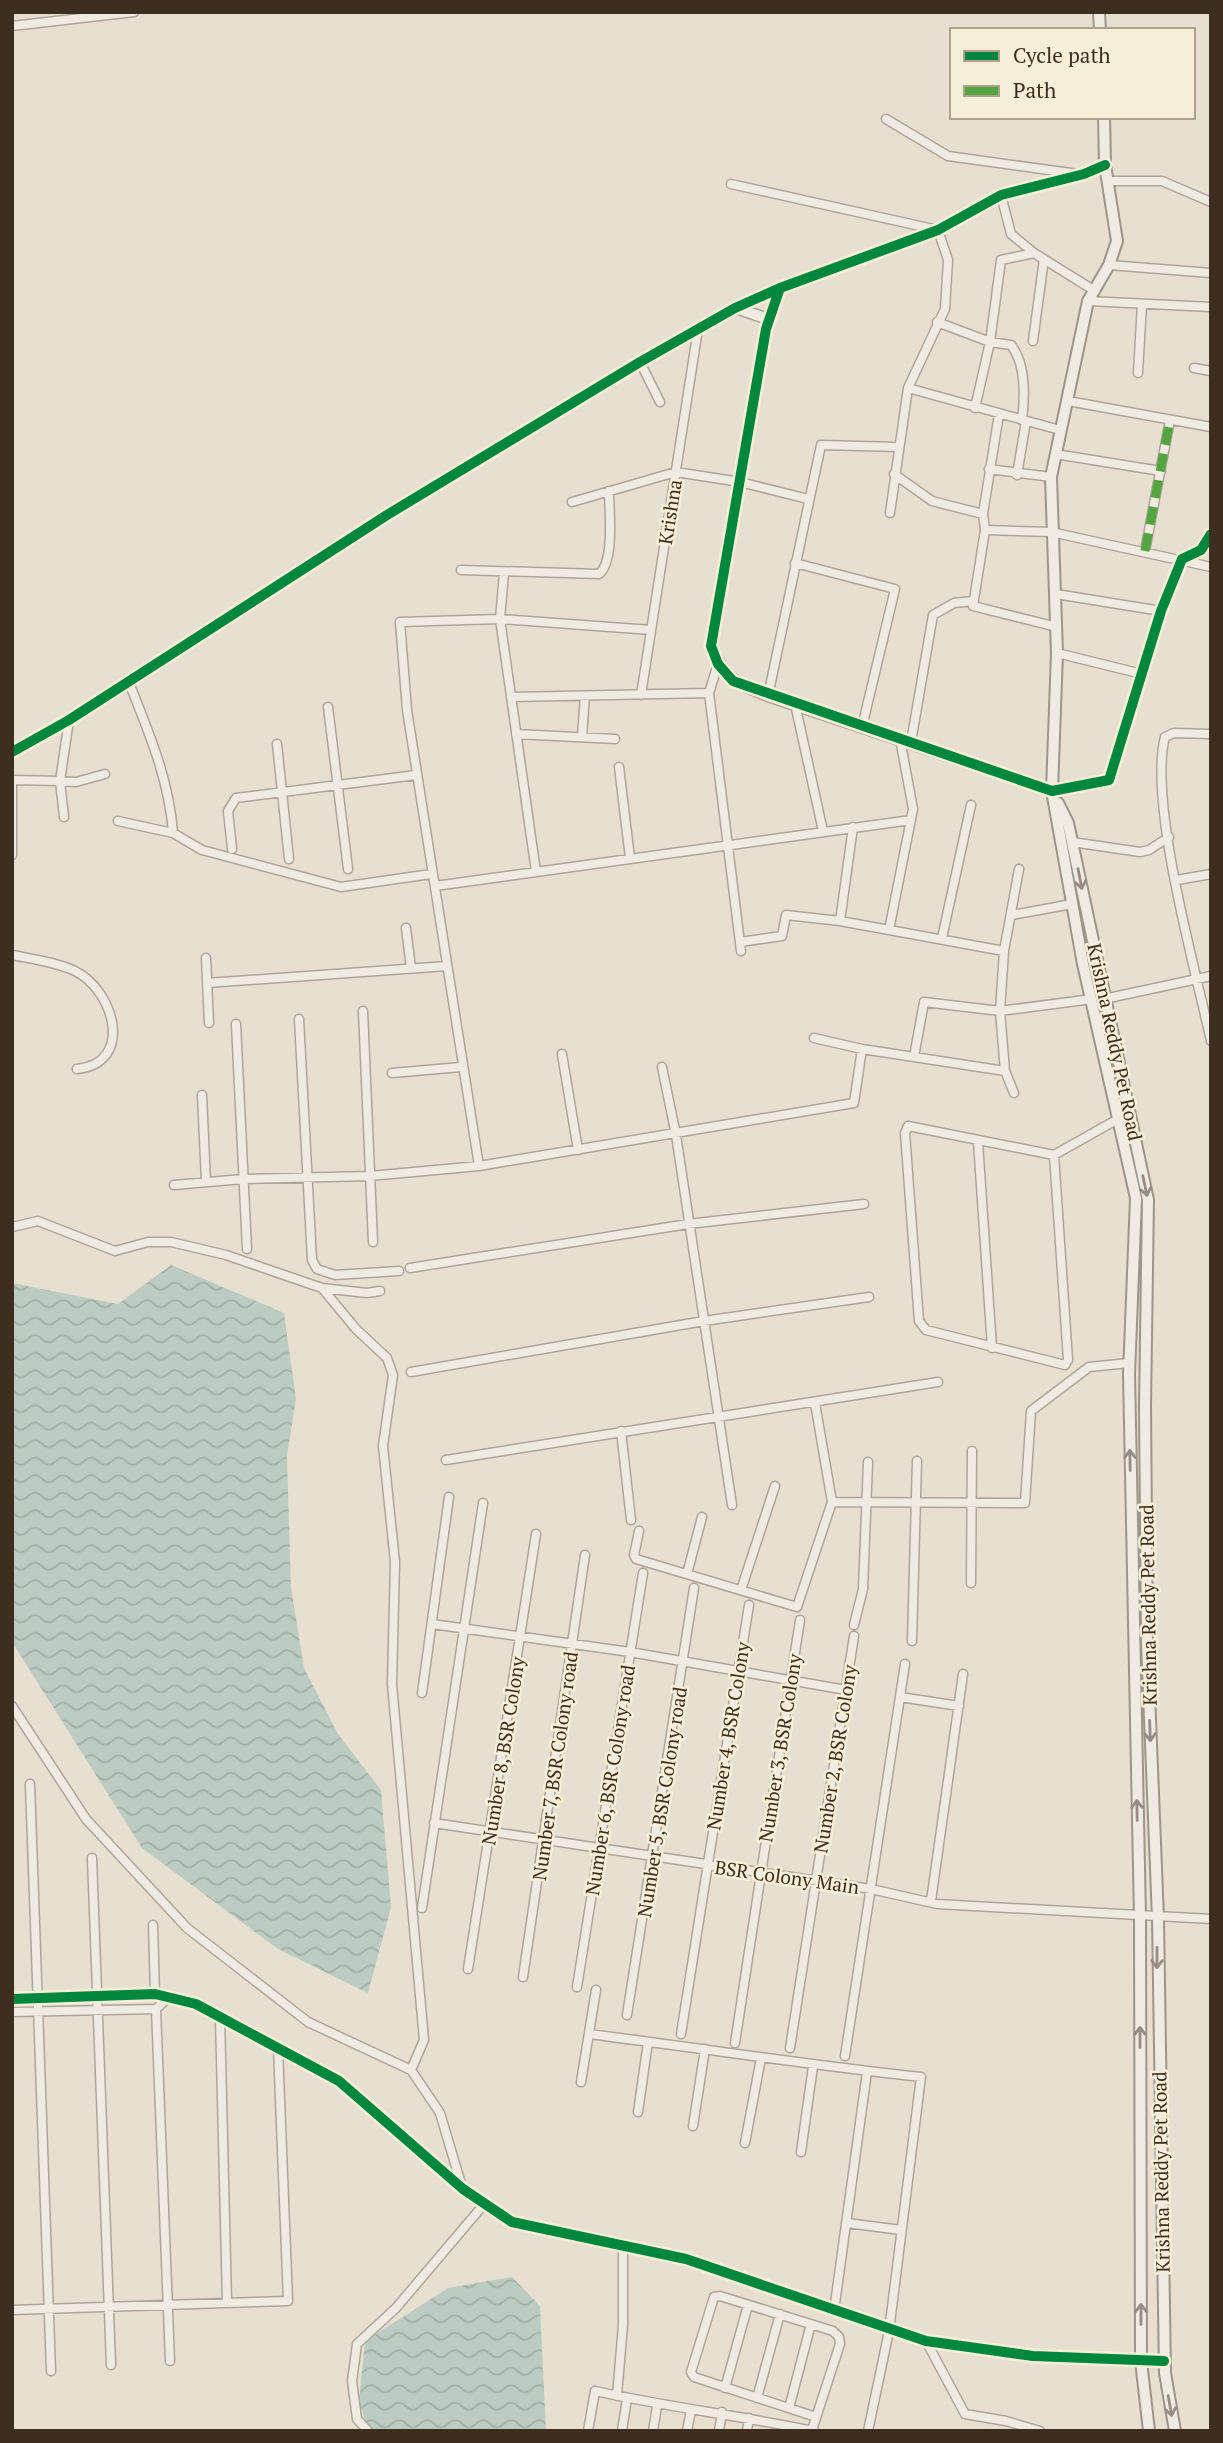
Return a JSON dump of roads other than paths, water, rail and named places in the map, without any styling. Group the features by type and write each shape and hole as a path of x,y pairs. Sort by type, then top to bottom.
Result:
{"main road":[{"name":"Krishna Reddy Pet Road","path":"1104,119 1105,165 1117,241 1109,265 1088,301 1051,477 1051,532 1057,627 1052,791 1091,999 1136,1198 1129,1363 1140,1917 1141,2361 1149,2431"},
{"name":"Krishna Reddy Pet Road","path":"1052,791 1069,822 1148,1200 1145,1406 1147,1631 1158,1918 1164,2361 1175,2431"}],"street":[{"path":"12,26 134,12"},
{"path":"886,119 948,156 1083,174"},
{"path":"12,752 69,720 387,515 640,362 735,308 780,288 938,230 1001,195 1083,174 1105,165"},
{"path":"1108,181 1162,181 1211,202"},
{"path":"731,184 938,230"},
{"path":"1001,195 1011,233 1034,253 1096,291"},
{"path":"890,513 908,388 945,309 948,260 938,230"},
{"path":"975,408 990,342 1001,260 1034,253"},
{"path":"1033,341 1044,259"},
{"path":"1109,265 1211,272"},
{"path":"780,288 768,319 711,646 718,664 733,681 768,696 1052,791 1109,780 1161,611 1182,559 1200,550 1211,534"},
{"path":"1088,301 1211,307"},
{"path":"1138,373 1142,303"},
{"path":"735,308 768,319"},
{"path":"937,322 990,342 1011,345 1018,354 1025,397 1017,475"},
{"name":"Krishna","path":"641,695 698,329"},
{"path":"640,362 660,402"},
{"path":"1194,368 1211,371"},
{"path":"908,388 1060,430"},
{"path":"1068,401 1211,427"},
{"path":"999,414 989,469 983,514 985,530 973,606 1057,627"},
{"path":"1145,551 1170,420"},
{"path":"768,696 821,445 899,447"},
{"path":"1055,454 1161,471"},
{"path":"989,469 1017,475 1051,477"},
{"path":"572,502 676,472 740,482 808,499"},
{"path":"894,474 932,501 983,514"},
{"path":"461,570 599,574 605,569 608,557 609,491"},
{"path":"985,530 1051,532 1211,567"},
{"path":"795,563 895,589 862,727"},
{"path":"504,573 500,619 536,872"},
{"path":"1056,594 1161,611"},
{"path":"889,930 914,809 905,740 933,615 954,603 973,601"},
{"path":"479,1166 416,775 400,622 500,619 651,630"},
{"path":"1057,653 1142,674"},
{"path":"718,664 709,693 741,947 782,936 786,915 840,921 1004,951"},
{"path":"128,680 162,767 170,797 173,833"},
{"path":"511,698 709,693"},
{"path":"582,736 585,696"},
{"path":"795,704 823,831"},
{"path":"328,707 348,869"},
{"path":"64,817 60,781 69,720"},
{"path":"1211,734 1174,733 1165,737 1163,790 1177,880 1211,1041"},
{"path":"516,734 615,739"},
{"path":"277,744 289,859"},
{"path":"619,766 630,858"},
{"path":"12,855 12,780 76,782 105,774"},
{"path":"232,849 230,803 236,798 416,775"},
{"path":"942,938 971,805"},
{"path":"435,886 911,820"},
{"path":"118,821 173,833 202,850 341,887 431,874"},
{"path":"840,921 853,827"},
{"path":"1072,842 1140,852 1169,837"},
{"path":"1014,1093 1005,1071 1000,1011 1004,951 1019,869"},
{"path":"1177,880 1211,874"},
{"path":"1012,915 1072,904"},
{"path":"407,928 411,968"},
{"path":"12,955 76,971 96,989 111,1012 113,1037 108,1054 92,1068 77,1069"},
{"path":"206,958 209,1023"},
{"path":"207,983 447,966"},
{"path":"1104,999 1211,976"},
{"path":"914,1057 924,1002 1000,1011 1091,999"},
{"path":"363,1011 373,1242"},
{"path":"299,1019 312,1260 317,1269 335,1275 399,1272"},
{"path":"236,1024 247,1249"},
{"path":"814,1038 862,1049 1005,1071"},
{"path":"174,1185 243,1179 370,1176 479,1166 676,1135 853,1103 862,1049"},
{"path":"562,1054 578,1150"},
{"path":"392,1073 461,1067"},
{"path":"662,1067 676,1135 732,1505"},
{"path":"202,1095 206,1182"},
{"path":"1054,1155 1068,1360 1065,1365 1060,1366 926,1330 919,1321 905,1133 908,1126 1054,1155 1118,1119"},
{"path":"978,1142 992,1348"},
{"path":"410,1268 688,1224 864,1204"},
{"path":"12,1227 38,1222 115,1251 157,1241 171,1242 226,1255 322,1288 367,1293 380,1291"},
{"path":"322,1288 356,1329 387,1358 393,1374 383,1446 395,1562 392,1684 424,2040 411,2070"},
{"path":"411,1372 704,1321 869,1297"},
{"path":"832,1502 1025,1503 1031,1410 1089,1367 1129,1363"},
{"path":"446,1460 938,1382"},
{"path":"639,1531 634,1555 636,1559 794,1607 800,1605 832,1502 815,1403"},
{"path":"621,1431 631,1520"},
{"path":"971,1583 972,1451"},
{"path":"912,1641 917,1461"},
{"path":"855,1625 863,1589 869,1502 868,1462"},
{"path":"741,1590 775,1486"},
{"path":"422,1693 449,1497"},
{"path":"422,1908 483,1503"},
{"path":"687,1574 702,1517"},
{"name":"Number 8, BSR Colony","path":"468,1969 536,1534"},
{"name":"Number 7, BSR Colony road","path":"523,1977 585,1555"},
{"name":"Number 6, BSR Colony road","path":"577,1987 643,1573"},
{"name":"Number 5, BSR Colony road","path":"627,2015 685,1661 694,1588"},
{"name":"Number 4, BSR Colony","path":"681,2034 749,1605"},
{"name":"Number 3, BSR Colony","path":"736,2043 800,1620"},
{"path":"432,1624 630,1652 846,1690"},
{"name":"Number 2, BSR Colony","path":"790,2048 854,1636"},
{"path":"845,2056 905,1664"},
{"path":"931,1901 963,1674"},
{"path":"900,1697 959,1706"},
{"path":"12,1706 86,1819 187,1928 308,2022 411,2070 440,2113 463,2189"},
{"path":"30,1784 51,2371"},
{"name":"BSR Colony Main","path":"435,1823 871,1889 931,1901 1140,1917 1211,1919"},
{"path":"92,1858 111,2365"},
{"path":"153,1924 155,1994"},
{"path":"581,2082 596,1990"},
{"path":"12,1999 155,1994 195,2004 339,2081 463,2189 512,2222 686,2259 889,2331 926,2341 1033,2356 1164,2361"},
{"path":"12,2012 156,2009 168,1998"},
{"path":"156,2009 170,2361"},
{"path":"220,2017 227,2302"},
{"path":"589,2034 813,2066 921,2077 889,2331 868,2431"},
{"path":"638,2112 648,2042"},
{"path":"12,2310 288,2301 278,2048"},
{"path":"693,2126 705,2049"},
{"path":"745,2143 761,2058"},
{"path":"801,2152 813,2066"},
{"path":"834,2311 867,2072"},
{"path":"368,2431 357,2419 352,2381 357,2344 396,2308 485,2203"},
{"path":"847,2223 901,2230"},
{"path":"617,2396 623,2325 623,2245"},
{"path":"588,2431 595,2391 657,2406 722,2412 813,2431 840,2344 839,2337 832,2331 720,2296 710,2302 691,2372 698,2379 816,2417"},
{"path":"725,2388 748,2305"},
{"path":"757,2398 780,2315"},
{"path":"789,2408 811,2324"},
{"path":"926,2341 965,2414 1040,2431"},
{"path":"622,2431 627,2398"},
{"path":"653,2431 657,2406"},
{"path":"687,2431 691,2410"},
{"path":"719,2431 722,2412"},
{"path":"747,2431 749,2418"}],"water":[{"path":"171,1265 284,1313 296,1399 287,1456 291,1588 304,1668 338,1734 381,1790 391,1907 368,1993 278,1949 142,1848 12,1642 12,1283 118,1304"},
{"path":"512,2277 540,2306 546,2431 369,2431 359,2402 365,2341 448,2288"}]}
